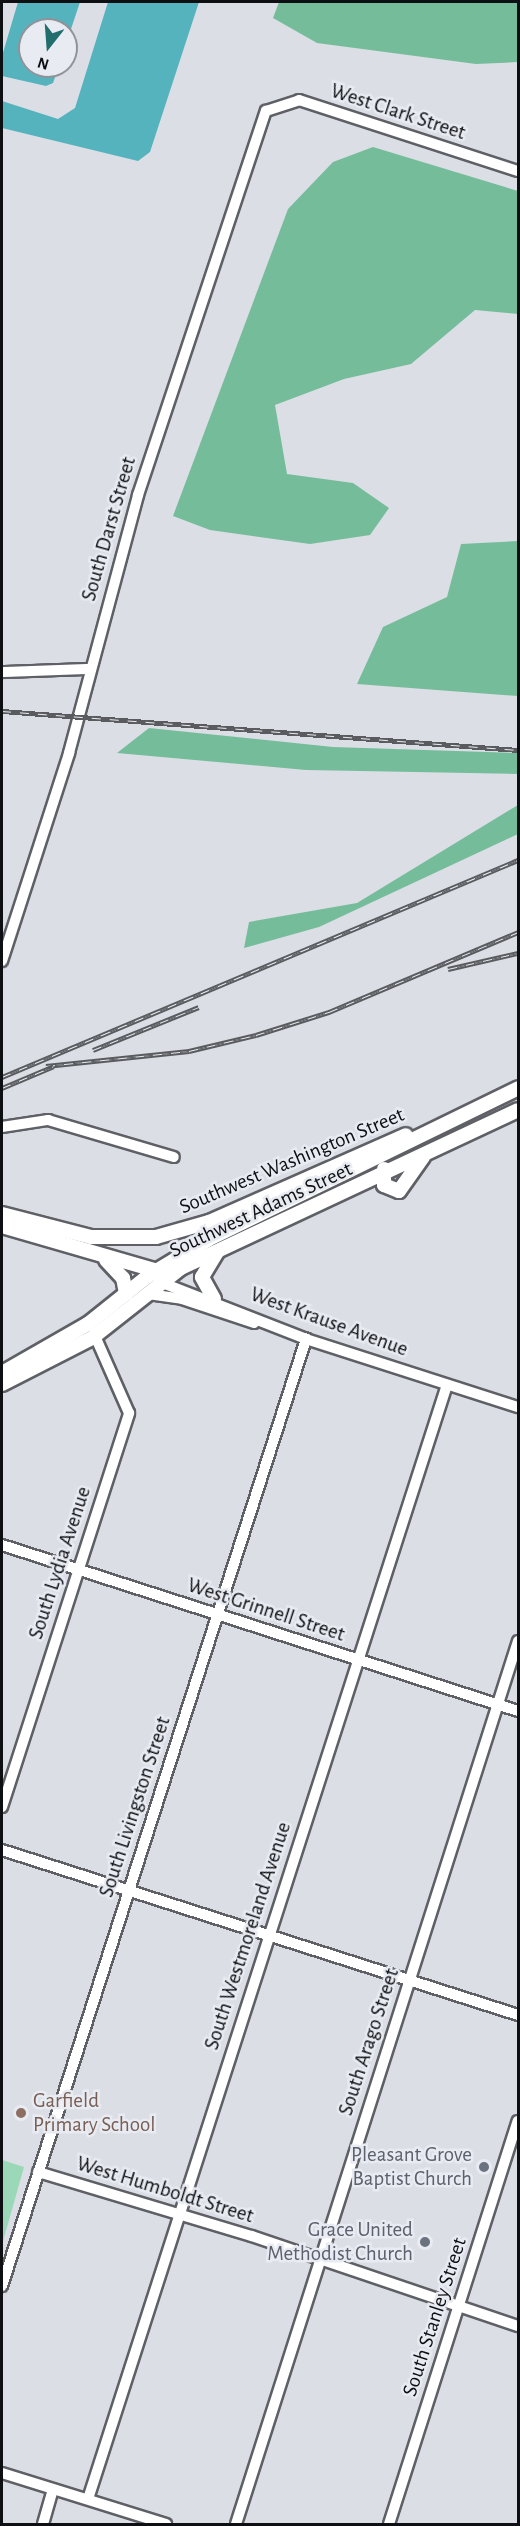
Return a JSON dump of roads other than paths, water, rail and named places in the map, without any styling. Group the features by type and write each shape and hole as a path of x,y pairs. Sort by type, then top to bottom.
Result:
{"main road":[{"name":"Southwest Adams Street","path":"2,1373 81,1328 127,1293 159,1276 222,1232 392,1151 488,1101 519,1088"},
{"name":"Southwest Washington Street","path":"2,1214 91,1237 134,1239 172,1234 488,1101"},
{"name":"Southwest Adams Street","path":"2,1384 95,1336 148,1294 159,1276 381,1177 519,1110"},
{"path":"392,1151 381,1177 387,1190 404,1189 424,1155"},
{"path":"2,1226 159,1276"},
{"path":"214,1299 202,1277 219,1250"},
{"path":"105,1258 123,1278 127,1293"}],"street":[{"name":"West Clark Street","path":"266,111 299,100 519,171"},
{"name":"South Darst Street","path":"2,961 69,753 88,669 138,495 266,111"},
{"path":"2,672 88,669"},
{"path":"2,1127 48,1120 174,1157"},
{"name":"West Krause Avenue","path":"159,1276 306,1339 519,1407"},
{"path":"148,1294 183,1299 306,1339"},
{"name":"South Lydia Avenue","path":"2,1806 130,1409 95,1336"},
{"name":"South Livingston Street","path":"2,2286 306,1339"},
{"name":"South Westmoreland Avenue","path":"88,2499 447,1385"},
{"name":"West Grinnell Street","path":"2,1545 77,1571 519,1711"},
{"name":"South Arago Street","path":"236,2524 519,1641"},
{"path":"2,1850 519,2015"},
{"name":"South Stanley Street","path":"389,2524 519,2121"},
{"name":"West Humboldt Street","path":"38,2172 179,2215 519,2326"},
{"path":"2,2473 166,2524"},
{"path":"43,2524 54,2489"}],"water":[{"path":"18,2 80,2 75,18 18,18 18,78 55,78 53,83 46,86 2,76 2,56"},
{"path":"108,2 199,2 150,152 138,161 2,128 2,101 58,119 75,108"}],"railway":[{"path":"2,711 518,750"},
{"path":"2,1077 518,860"},
{"path":"46,1066 189,1051 256,1035 329,1012 518,932"},
{"path":"448,969 518,953"},
{"path":"93,1050 199,1007"},
{"path":"2,1088 54,1066"}],"place":[{"name":"Garfield Primary School","path":"21,2113"},
{"name":"Pleasant Grove Baptist Church","path":"484,2167"},
{"name":"Grace United Methodist Church","path":"425,2242"}]}
